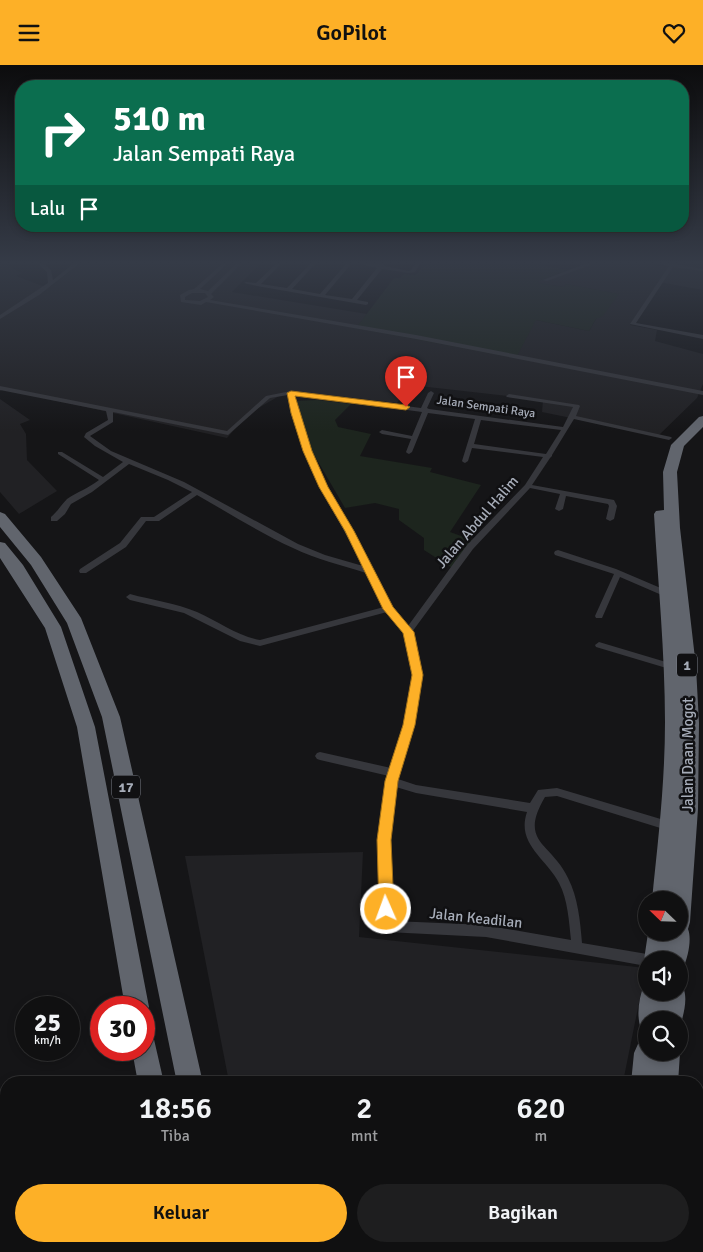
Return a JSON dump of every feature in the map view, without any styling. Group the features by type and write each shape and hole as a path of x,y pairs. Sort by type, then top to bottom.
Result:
{"highway":[{"name":"Jalan Daan Mogot","path":"682,891 689,808 691,739 686,652 670,560 659,470 664,447 669,438 703,407"},
{"name":"Jalan Daan Mogot","path":"664,891 671,826 675,739 673,667 667,594 670,560 672,458 682,439 703,420"},
{"name":"17","path":"0,517 36,561 75,621 111,717 188,1076"},
{"name":"17","path":"0,547 17,569 53,627 86,727 135,996"},
{"path":"147,1061 150,1076"},
{"path":"645,1076 646,1061"},
{"path":"665,1076 666,1061"}],"street":[{"path":"325,319 703,393"},
{"path":"345,319 703,388"},
{"path":"636,319 633,324 703,337"},
{"path":"0,388 109,410 112,421 87,437 129,461 197,492 295,546 329,560 367,570"},
{"name":"Jalan Sempati Raya","path":"109,410 139,417 172,420 228,433 268,397 291,393 565,429"},
{"name":"Jalan Keadilan","path":"291,393 307,451 367,570 389,609 408,632 418,675 409,725 393,777 384,840 387,926 486,931 638,958"},
{"path":"409,452 431,393"},
{"path":"509,396 577,406 565,429"},
{"path":"465,461 479,417"},
{"path":"572,417 669,438"},
{"name":"Jalan Abdul Halim","path":"408,632 470,547 528,486 565,429"},
{"path":"382,432 415,439"},
{"path":"470,446 549,456"},
{"path":"60,453 102,480"},
{"path":"54,519 62,512 68,502 129,461"},
{"path":"528,486 611,502 613,506 610,519"},
{"path":"83,571 123,545 144,519 156,519 197,492"},
{"path":"559,509 564,492"},
{"path":"558,553 667,594"},
{"path":"598,616 618,574"},
{"path":"130,597 186,610 214,622 248,643 260,643 389,609"},
{"path":"599,645 673,667"},
{"path":"320,756 393,777 416,789 533,808"},
{"path":"577,947 573,907 562,879 531,840 528,827 533,808 542,793 557,792 671,826"}],"shaded area":[{"path":"0,319 363,319 357,328 536,320 589,331 596,319 634,319 630,325 657,330 655,341 703,354 703,384 697,398 658,436 542,412 543,400 410,385 397,403 311,393 281,395 248,414 227,438 4,389 0,391"},
{"path":"363,319 596,319 589,331 536,320 516,358 356,328"},
{"path":"0,399 30,420 20,424 26,434 27,460 57,491 19,514 0,492"},
{"path":"317,400 351,404 335,420 338,427 371,434 360,456 432,468 430,472 481,485 450,532 475,541 452,568 424,550 424,538 399,520 399,509 375,503 345,508 295,422 292,401"},
{"path":"363,852 359,937 638,967 639,1001 624,1076 228,1076 185,856"}],"route":[{"path":"386,909 384,840 392,781 409,725 418,675 408,632 389,609 367,570 307,451 291,393 406,407"}]}
